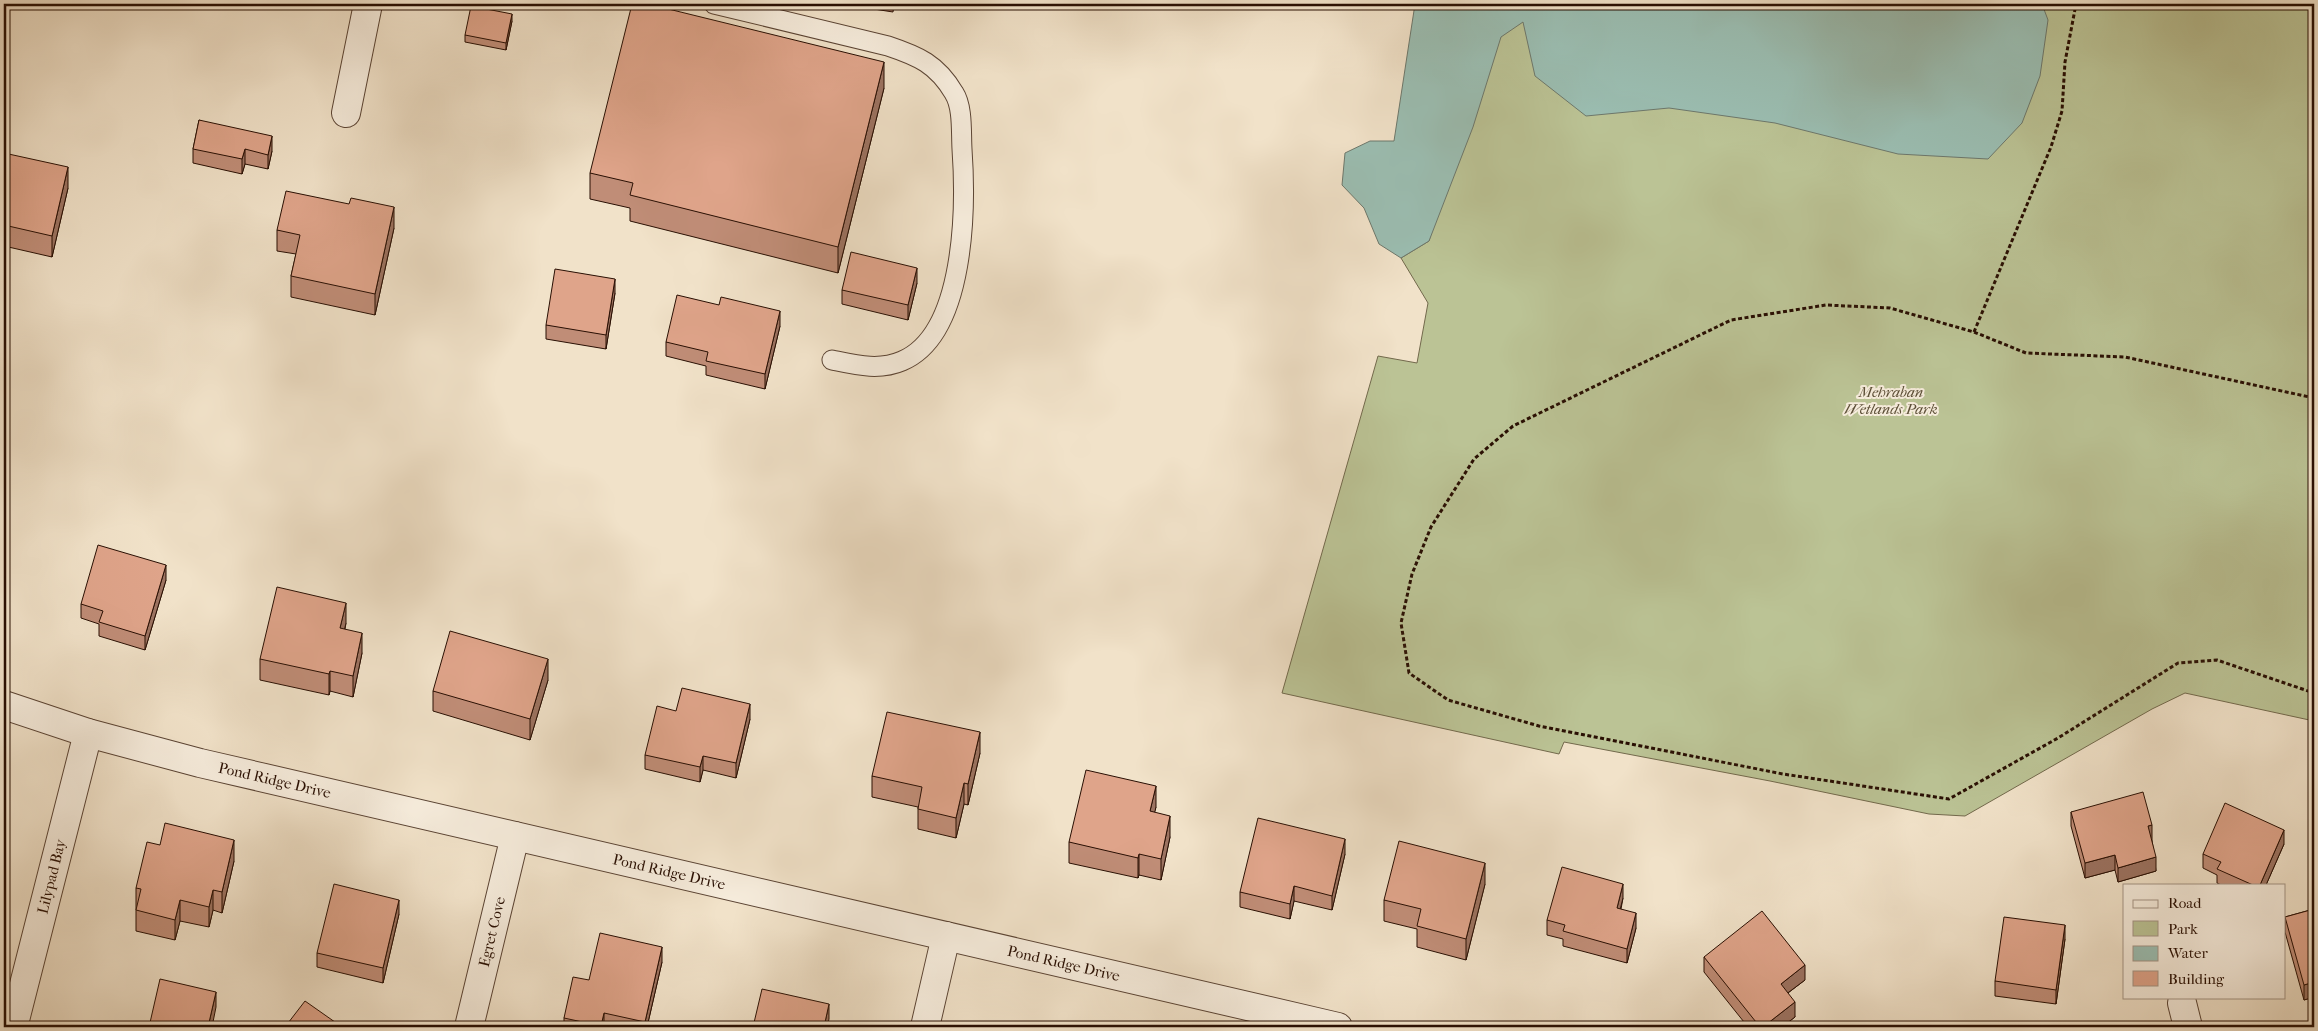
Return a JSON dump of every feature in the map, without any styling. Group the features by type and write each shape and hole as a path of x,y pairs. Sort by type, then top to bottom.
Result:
{"street":[{"path":"346,114 368,4"},
{"name":"Pond Ridge Drive","path":"4,705 88,733 200,763 1338,1027"},
{"name":"Lilypad Bay","path":"15,1020 88,733"},
{"name":"Egret Cove","path":"469,1027 515,836"},
{"path":"925,1027 946,936"}],"lane":[{"path":"714,4 888,46 912,54 932,65 956,95 960,121 964,207 956,274 947,307 936,330 926,342 903,361 881,367 862,366 832,360"}],"path":[{"path":"1974,332 2051,147 2062,111 2064,62 2076,4"},
{"path":"2314,398 2125,357 2026,353 1974,332 1890,308 1826,306 1731,320 1513,426 1474,459 1431,527 1412,574 1401,624 1409,673 1448,700 1539,726 1783,774 1949,799 2058,738 2178,663 2217,660 2314,693"}],"green space":[{"name":"Mehraban Wetlands Park","path":"1492,4 2314,4 2314,721 2185,693 2152,709 1965,816 1929,814 1770,781 1564,742 1559,754 1282,693 1378,356 1417,363 1428,303 1401,258 1429,241"}],"water":[{"path":"1415,4 2042,4 2048,20 2040,76 2022,123 1988,159 1898,154 1775,123 1669,108 1586,116 1535,76 1523,22 1501,37 1473,127 1429,241 1401,258 1379,244 1364,208 1342,185 1345,153 1370,141 1394,141"}],"building":[{"path":"632,4 648,4 884,62 838,247 630,195 633,183 590,173"},
{"path":"471,6 512,14 506,43 465,35"},
{"path":"199,120 272,136 268,155 245,149 242,159 193,149"},
{"path":"4,153 68,167 52,236 4,225"},
{"path":"286,191 349,204 351,198 394,207 375,294 291,276 300,235 277,230"},
{"path":"851,252 917,268 908,305 842,290"},
{"path":"555,269 615,279 606,335 546,325"},
{"path":"677,295 719,305 721,297 780,311 765,374 706,361 708,352 666,342"},
{"path":"98,545 166,565 145,636 99,622 103,611 81,604"},
{"path":"277,587 346,603 340,628 362,633 353,676 330,671 329,674 260,659"},
{"path":"450,631 548,659 530,719 433,691"},
{"path":"682,688 750,704 736,763 703,756 700,767 645,755 657,706 676,711"},
{"path":"887,712 980,732 968,784 964,783 956,818 918,809 922,787 872,776"},
{"path":"1086,770 1156,786 1150,811 1170,816 1161,859 1139,854 1138,858 1069,842"},
{"path":"2143,792 2152,825 2148,826 2156,857 2118,868 2115,855 2085,863 2071,812"},
{"path":"2225,803 2284,830 2260,884 2251,884 2217,869 2221,862 2203,854"},
{"path":"1258,818 1345,839 1332,896 1294,886 1290,904 1240,892"},
{"path":"165,823 234,840 222,892 213,890 209,907 180,900 175,920 136,910 141,889 136,888 147,842 160,845"},
{"path":"1399,841 1485,863 1466,939 1417,926 1421,909 1384,900"},
{"path":"1562,867 1623,884 1617,908 1636,913 1627,949 1563,931 1565,925 1547,920"},
{"path":"334,884 399,900 383,968 317,953"},
{"path":"2314,909 2314,982 2304,985 2286,917"},
{"path":"1762,911 1805,965 1781,984 1795,1002 1763,1027 1760,1027 1704,957"},
{"path":"2004,917 2065,925 2056,990 1995,981"},
{"path":"600,933 662,947 645,1022 604,1013 601,1026 564,1018 573,977 589,980"},
{"path":"160,979 216,992 208,1027 149,1027"},
{"path":"762,989 829,1004 824,1027 753,1027"},
{"path":"305,1001 342,1027 285,1027"}]}
